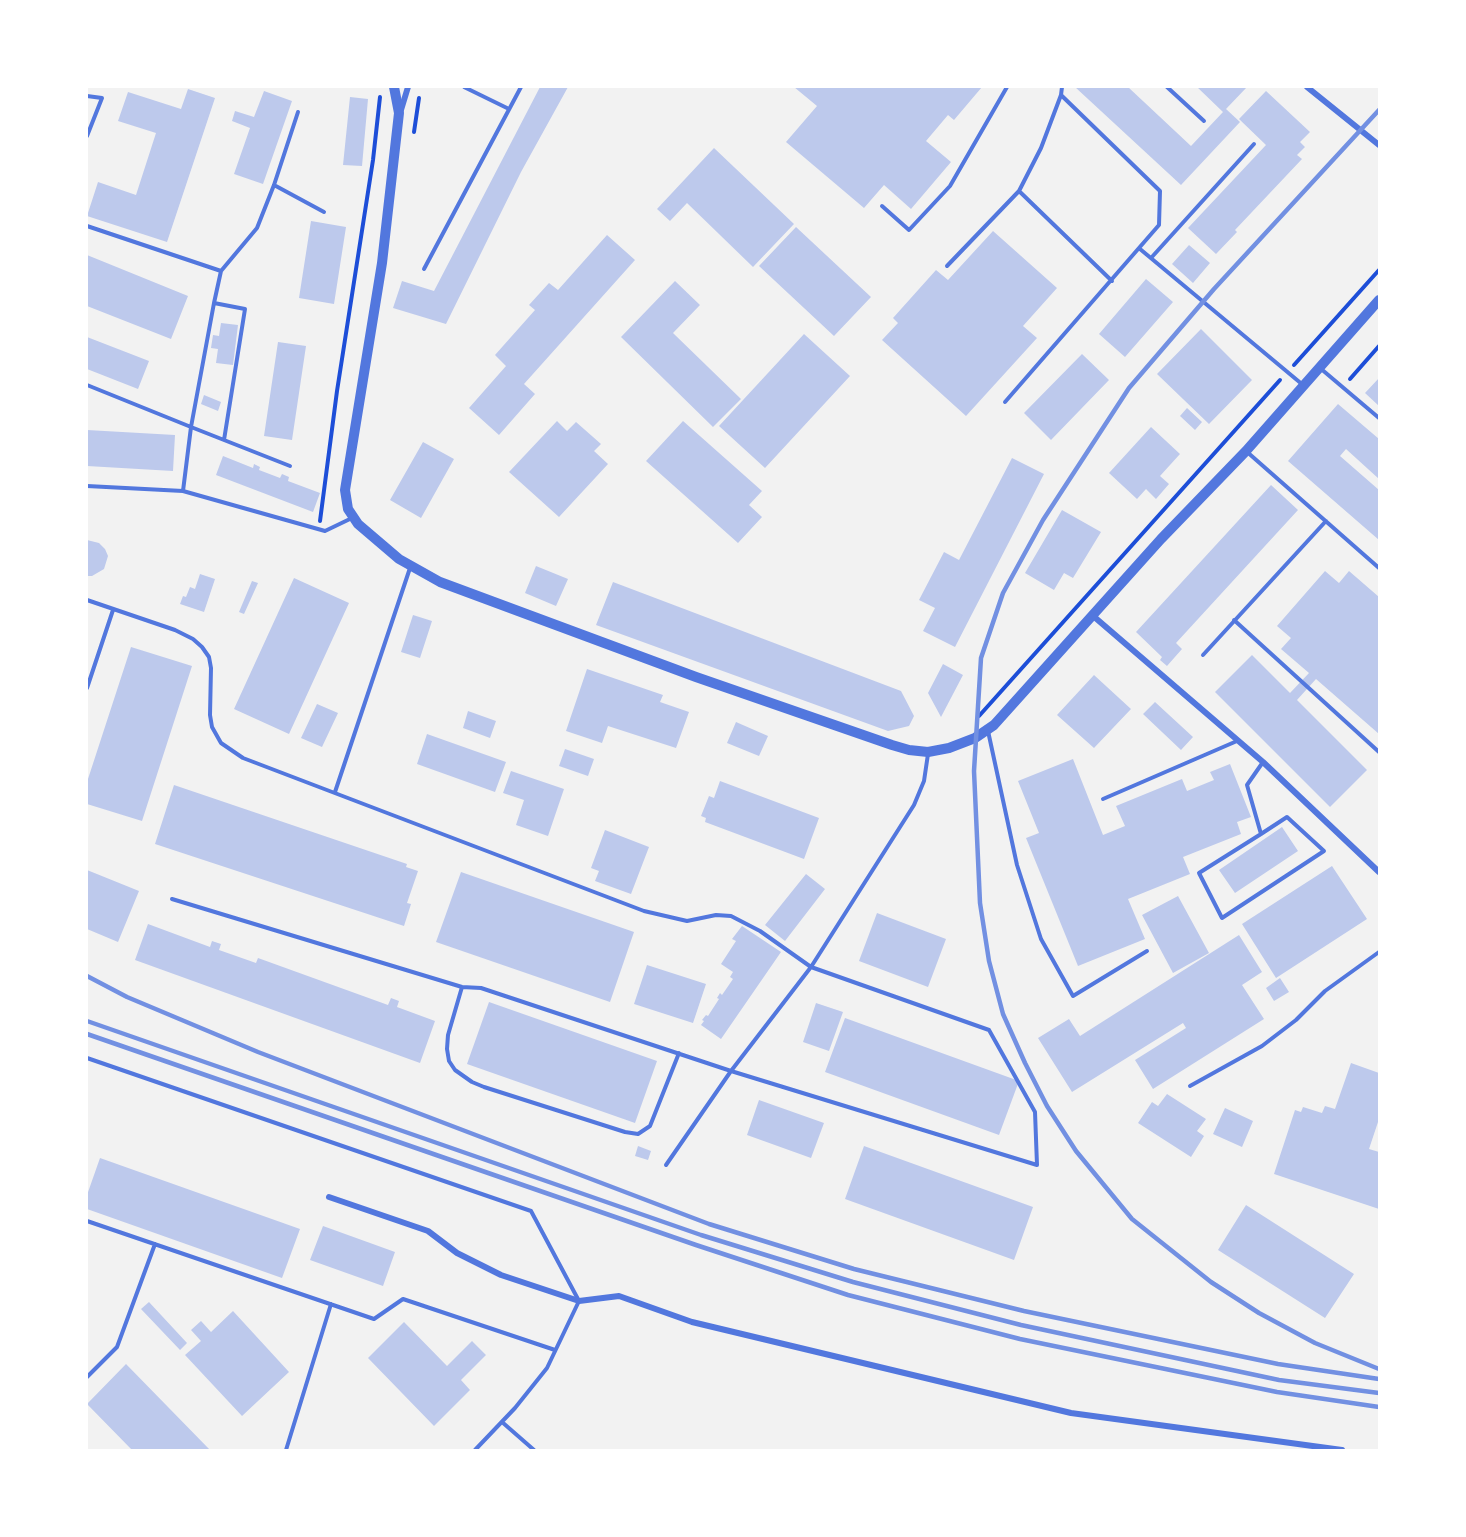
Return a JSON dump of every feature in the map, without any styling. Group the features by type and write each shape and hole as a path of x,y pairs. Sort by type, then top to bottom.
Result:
{"street":[{"path":"394,87 399,113"},
{"path":"408,87 399,113 380,282 346,480 346,500 353,517 371,537 410,566 440,582 696,677 892,746 928,752 966,743 988,730 1246,451 1379,300"},
{"path":"1307,87 1379,145"},
{"path":"1092,615 1263,762 1379,872"},
{"path":"329,1197 428,1231 456,1253 501,1275 579,1301 619,1296 692,1322 1071,1413 1342,1450"}],"lane":[{"path":"464,87 509,109"},
{"path":"424,269 521,87"},
{"path":"882,206 909,230 950,186 1007,87"},
{"path":"947,266 1019,191 1041,148 1062,87"},
{"path":"1167,87 1204,121"},
{"path":"1005,402 1159,225 1160,191 1061,95"},
{"path":"87,96 102,98 87,136"},
{"path":"183,491 191,427 221,271 257,228 298,112"},
{"path":"1151,258 1254,144"},
{"path":"274,185 324,212"},
{"path":"1019,191 1112,281"},
{"path":"87,226 221,271"},
{"path":"1140,249 1304,385"},
{"path":"214,303 245,309 224,440"},
{"path":"1319,368 1379,418"},
{"path":"87,385 290,466"},
{"path":"1246,451 1379,568"},
{"path":"87,486 183,491 325,531 353,517"},
{"path":"1203,655 1326,521"},
{"path":"334,792 410,566"},
{"path":"87,600 175,630 193,639 202,647 209,657 211,668 210,716 215,736 228,749 243,758 644,911 687,921 716,915 731,916 760,931 812,967 988,1030 1035,1112 1037,1165 731,1071 481,988 462,987 172,899"},
{"path":"87,688 112,610"},
{"path":"1234,620 1379,753"},
{"path":"988,730 1017,865 1041,939 1073,996 1148,951"},
{"path":"1103,799 1238,741"},
{"path":"666,1165 731,1071 812,967 914,805 924,781 928,752"},
{"path":"1261,834 1247,785 1263,762"},
{"path":"1287,817 1324,851 1222,918 1199,873 1261,834 1287,817"},
{"path":"1190,1086 1262,1046 1296,1020 1325,991 1379,952"},
{"path":"462,987 447,1042 450,1061 455,1070 483,1087 625,1132 638,1134 650,1126 655,1119 679,1053"},
{"path":"87,1058 531,1210 579,1301 546,1368 515,1408 475,1450"},
{"path":"87,1221 374,1319 403,1299 555,1350"},
{"path":"87,1377 117,1347 155,1244"},
{"path":"286,1450 331,1304"},
{"path":"502,1422 534,1450"}],"path":[{"path":"413,133 421,87"},
{"path":"319,530 337,391 373,160 380,94"},
{"path":"977,719 1379,270"},
{"path":"1344,387 1379,346"}],"building":[{"path":"540,87 568,87 521,172 446,324 393,308 402,281 434,291"},
{"path":"794,87 982,87 954,120 948,115 926,141 951,162 911,209 884,185 864,208 786,142 817,106"},
{"path":"1075,87 1128,87 1191,146 1223,112 1197,87 1247,87 1226,109 1240,122 1181,185"},
{"path":"188,89 215,98 167,242 87,216 98,182 136,195 156,133 118,121 128,92 181,109"},
{"path":"264,91 292,101 263,184 234,174 250,128 232,121 235,111 254,117"},
{"path":"1266,91 1310,132 1300,142 1305,147 1297,155 1302,159 1235,230 1237,232 1216,254 1188,228 1266,145 1239,119"},
{"path":"350,97 368,99 362,166 343,165"},
{"path":"714,148 794,224 753,267 687,203 670,221 657,209"},
{"path":"311,221 346,227 334,304 299,298"},
{"path":"796,227 871,297 834,336 759,266"},
{"path":"993,231 1057,288 1023,326 1037,338 966,416 882,340 898,323 893,318 936,270 948,280"},
{"path":"607,235 635,260 524,384 535,394 499,435 469,408 506,366 495,355 535,310 529,305 549,283 558,290"},
{"path":"1189,245 1210,263 1193,283 1172,264"},
{"path":"87,255 188,296 171,339 87,306"},
{"path":"1146,279 1173,302 1125,357 1099,334"},
{"path":"675,281 700,305 673,333 741,399 713,427 621,337"},
{"path":"221,323 238,325 233,365 216,363 218,349 211,348 213,335 219,336"},
{"path":"1201,329 1252,380 1209,424 1157,374"},
{"path":"804,334 850,376 765,468 719,426"},
{"path":"87,337 149,361 138,389 87,369"},
{"path":"278,342 306,346 292,440 264,436"},
{"path":"1082,354 1109,380 1051,440 1024,413"},
{"path":"1379,378 1379,406 1365,393"},
{"path":"204,395 221,402 218,411 201,404"},
{"path":"1338,404 1379,439 1379,479 1346,449 1340,456 1379,490 1379,540 1288,461"},
{"path":"1187,408 1202,422 1195,430 1180,416"},
{"path":"557,421 567,431 576,422 601,444 594,451 608,464 559,517 509,472"},
{"path":"683,421 762,491 749,505 762,517 738,543 646,461"},
{"path":"1151,427 1180,454 1160,476 1169,484 1156,499 1146,489 1137,499 1109,473"},
{"path":"87,430 175,435 173,471 87,466"},
{"path":"423,442 454,459 421,518 390,500"},
{"path":"223,456 253,468 254,464 260,467 259,470 280,478 282,474 289,477 288,481 320,493 313,512 216,475"},
{"path":"1012,458 1044,474 955,647 923,631 935,608 919,600 944,552 959,560"},
{"path":"1271,485 1298,510 1176,643 1182,649 1167,666 1160,660 1162,657 1136,632"},
{"path":"1062,510 1101,532 1073,578 1064,573 1054,590 1025,573"},
{"path":"87,540 99,543 108,556 104,569 92,576 87,576"},
{"path":"536,566 568,579 556,606 525,593"},
{"path":"1325,571 1339,583 1349,571 1379,597 1379,734 1316,679 1297,700 1367,770 1330,807 1215,692 1252,655 1290,693 1309,673 1281,649 1291,638 1277,626"},
{"path":"200,574 215,579 204,612 180,604 190,587 195,589"},
{"path":"294,578 349,603 289,734 234,709"},
{"path":"252,581 258,583 244,614 239,612"},
{"path":"613,582 901,691 914,716 909,726 888,731 596,625"},
{"path":"413,615 432,621 420,658 401,652"},
{"path":"131,647 192,666 142,821 87,804 87,782"},
{"path":"943,664 963,675 941,717 928,693"},
{"path":"587,669 663,695 660,702 689,712 676,748 608,726 602,743 566,731"},
{"path":"1094,675 1131,709 1094,748 1057,715"},
{"path":"1155,702 1193,737 1181,750 1143,714"},
{"path":"317,704 338,713 322,747 301,738"},
{"path":"468,711 496,721 490,738 463,728"},
{"path":"736,722 768,736 759,756 727,743"},
{"path":"427,734 506,762 495,792 417,764"},
{"path":"565,749 594,759 588,776 559,766"},
{"path":"1073,759 1103,835 1125,826 1116,806 1182,779 1187,791 1214,780 1210,772 1230,764 1251,817 1237,822 1241,834 1183,857 1190,874 1128,899 1145,939 1078,966 1026,838 1039,833 1018,781"},
{"path":"511,771 564,789 548,836 516,825 524,800 503,793"},
{"path":"720,781 819,818 804,859 705,822 706,818 701,816 709,796 714,798"},
{"path":"174,785 407,864 406,867 418,871 407,903 411,904 404,926 155,844"},
{"path":"1282,827 1298,851 1235,893 1219,870"},
{"path":"605,830 649,847 631,894 595,881 599,871 591,868"},
{"path":"1332,866 1367,919 1276,978 1242,924"},
{"path":"87,870 139,891 118,942 87,929"},
{"path":"461,872 634,932 610,1002 436,942"},
{"path":"806,874 825,889 785,941 765,925"},
{"path":"1178,896 1209,953 1173,973 1142,915"},
{"path":"877,913 946,939 928,987 859,961"},
{"path":"148,924 210,947 212,941 221,944 219,950 256,963 258,958 388,1005 391,998 399,1001 397,1007 435,1021 420,1063 135,960"},
{"path":"742,926 781,952 721,1039 701,1025 704,1021 702,1020 706,1015 708,1016 719,999 717,998 720,993 722,995 733,979 730,977 733,972 721,964 736,941 732,939"},
{"path":"1239,935 1262,972 1242,985 1264,1019 1153,1089 1135,1060 1186,1028 1183,1023 1072,1092 1038,1038 1069,1019 1080,1036"},
{"path":"647,965 706,984 693,1023 634,1004"},
{"path":"1280,978 1289,992 1274,1001 1266,988"},
{"path":"489,1002 657,1061 635,1123 467,1064"},
{"path":"816,1003 843,1012 829,1051 803,1042"},
{"path":"845,1018 1019,1081 999,1135 825,1072"},
{"path":"1351,1063 1379,1073 1379,1119 1369,1149 1379,1152 1379,1209 1274,1174 1295,1110 1301,1112 1303,1107 1322,1113 1325,1106 1335,1109"},
{"path":"1167,1094 1206,1119 1197,1131 1204,1136 1191,1157 1138,1123 1152,1102 1158,1106"},
{"path":"759,1100 824,1123 811,1158 747,1135"},
{"path":"1225,1108 1253,1121 1242,1147 1213,1134"},
{"path":"638,1146 651,1151 648,1160 635,1156"},
{"path":"864,1146 1033,1207 1014,1260 845,1199"},
{"path":"100,1158 300,1229 282,1278 87,1209 87,1195"},
{"path":"1246,1205 1354,1274 1325,1318 1218,1250"},
{"path":"323,1226 395,1252 383,1286 310,1260"},
{"path":"149,1302 187,1343 180,1350 141,1309"},
{"path":"233,1311 289,1372 242,1416 185,1355 201,1341 191,1330 201,1321 211,1332"},
{"path":"404,1322 447,1366 472,1341 486,1355 461,1380 470,1390 434,1426 368,1358"},
{"path":"126,1364 210,1450 132,1450 87,1404"}],"railway":[{"path":"1379,110 1214,289 1129,388 1043,520 1003,593 981,658 974,771 980,903 989,961 1003,1014 1047,1106 1076,1151 1132,1219 1211,1282 1259,1313 1315,1343 1379,1369"},
{"path":"87,976 127,997 258,1052 709,1224 854,1269 1024,1311 1278,1364 1379,1379"},
{"path":"87,1021 701,1235 853,1282 1021,1325 1279,1380 1379,1393"},
{"path":"87,1034 696,1245 848,1295 1020,1339 1277,1392 1379,1407"}]}
